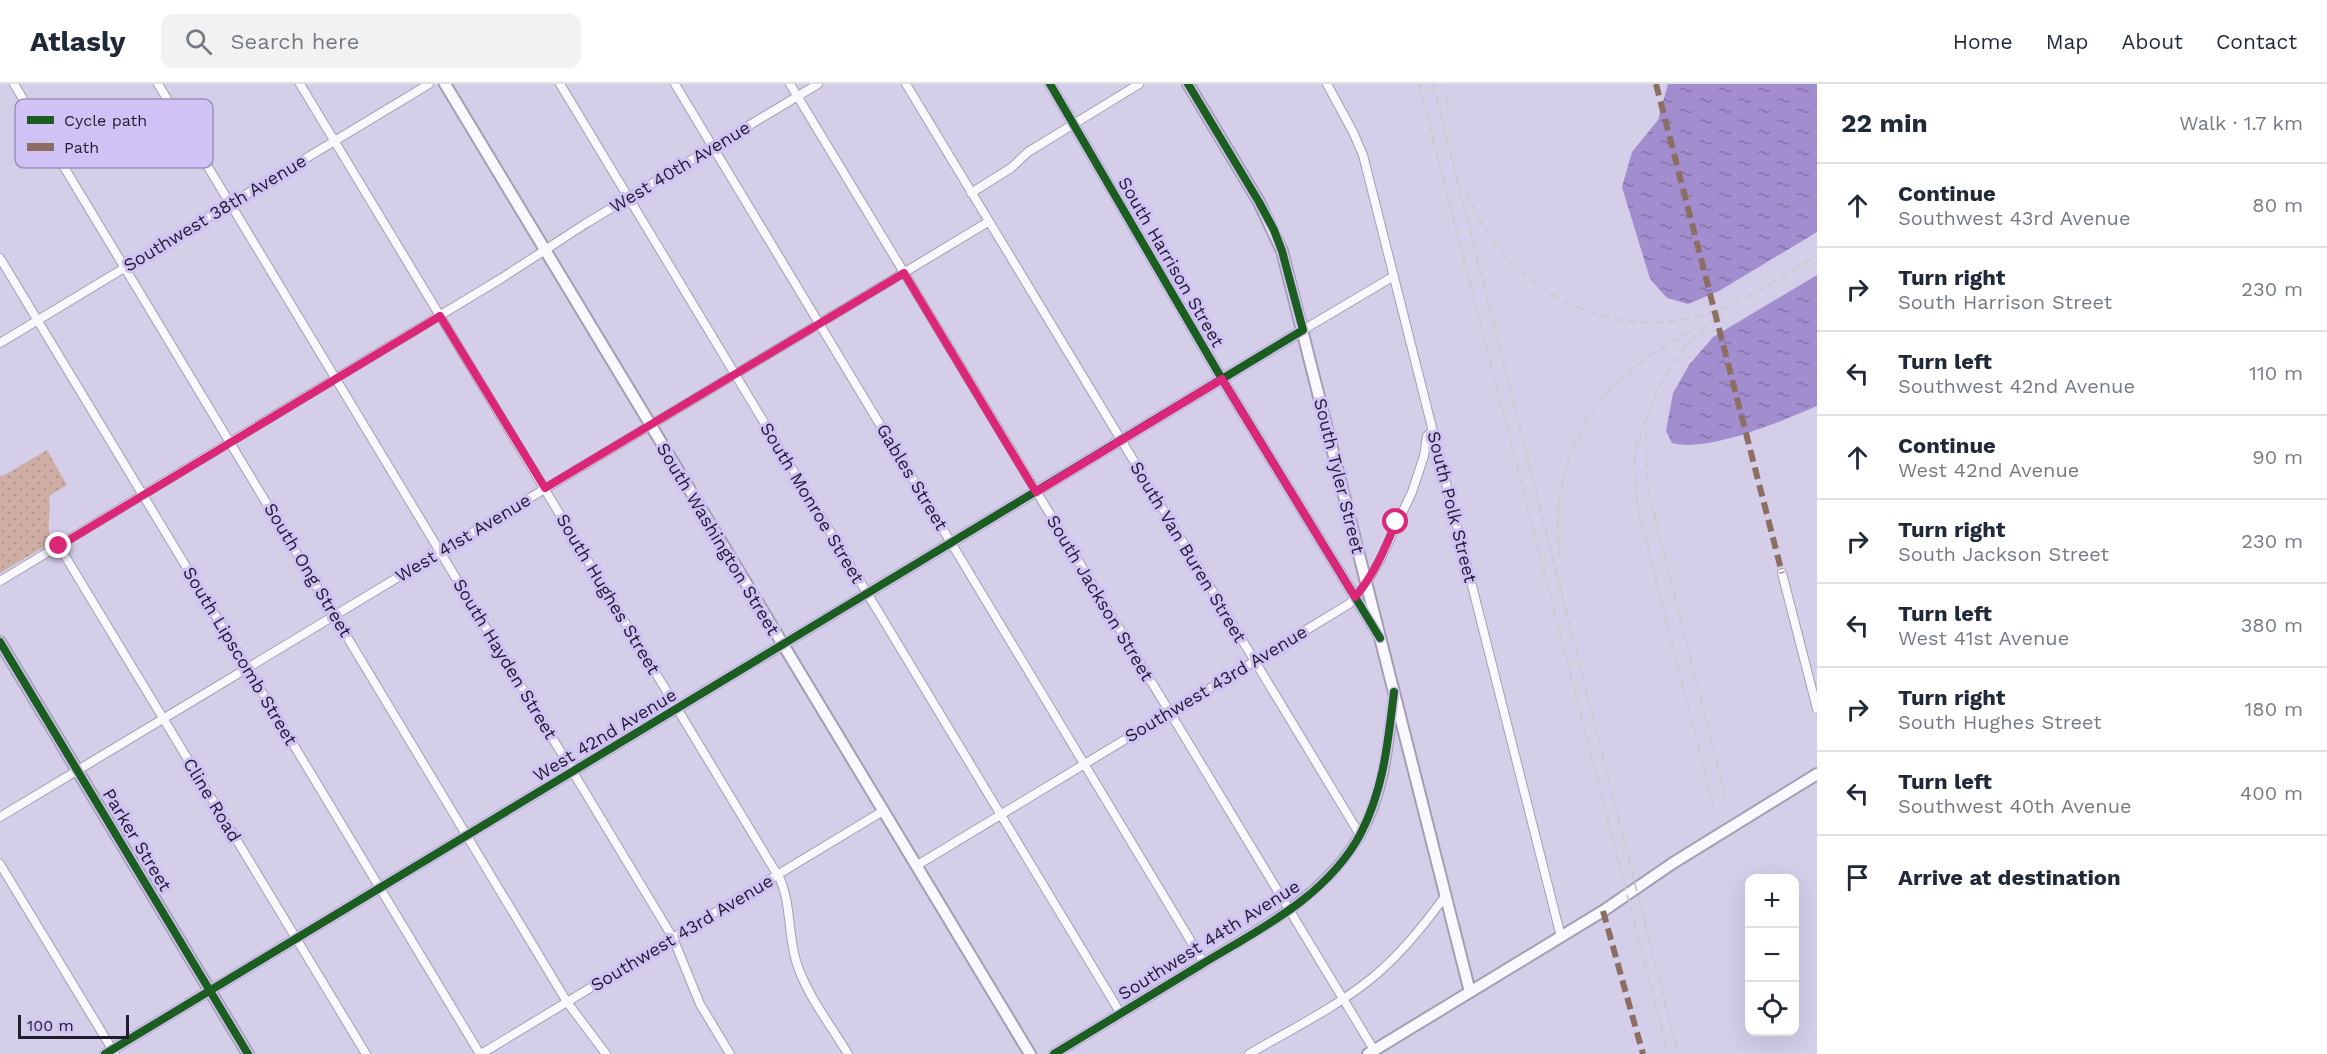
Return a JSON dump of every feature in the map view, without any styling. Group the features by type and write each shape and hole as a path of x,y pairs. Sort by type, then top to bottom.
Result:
{"main road":[{"name":"South Washington Street","path":"445,84 1030,1054"},
{"name":"South Tyler Street","path":"1188,84 1259,202 1282,251 1470,992"},
{"name":"Parker Street","path":"0,642 248,1054"},
{"path":"1371,1052 1561,937 1682,857 1817,774"}],"street":[{"name":"South Ong Street","path":"14,84 23,99"},
{"name":"South Hayden Street","path":"158,84 167,99"},
{"name":"South Hughes Street","path":"300,84 778,875 784,892 794,950 801,973 848,1054"},
{"name":"Southwest 38th Avenue","path":"0,343 429,84"},
{"name":"South Monroe Street","path":"560,84 1121,1014"},
{"name":"Gables Street","path":"675,84 1204,963"},
{"name":"South Jackson Street","path":"790,84 1342,998 1371,1052"},
{"name":"West 40th Avenue","path":"0,581 440,316 628,198 818,84"},
{"name":"South Van Buren Street","path":"906,84 1360,835"},
{"name":"South Harrison Street","path":"1050,84 1222,379 1380,638"},
{"path":"971,193 1011,168 1028,152 1139,84"},
{"name":"South Polk Street","path":"1327,84 1363,154 1561,937"},
{"name":"South Ong Street","path":"65,168 567,1002 606,1054"},
{"name":"South Hayden Street","path":"208,168 673,938 700,1004 730,1054"},
{"name":"West 41st Avenue","path":"0,817 988,222"},
{"name":"South Lipscomb Street","path":"0,258 481,1054"},
{"path":"1302,330 1394,276"},
{"name":"West 42nd Avenue","path":"111,1053 295,939 783,646 1302,330"},
{"name":"Southwest 43rd Avenue","path":"916,866 1349,604 1366,584 1380,560 1412,492 1424,456 1427,436 1433,430"},
{"name":"Cline Road","path":"59,546 366,1054"},
{"path":"1782,573 1817,710"},
{"name":"Southwest 44th Avenue","path":"1054,1054 1289,911 1330,876 1360,835 1380,787 1394,692"},
{"name":"Southwest 43rd Avenue","path":"481,1054 883,811"},
{"path":"0,864 111,1053"},
{"path":"1249,1054 1371,978 1398,954 1446,894"}],"shaded area":[{"path":"47,450 67,485 49,496 49,531 52,542 0,573 0,475 3,476"}],"water":[{"path":"1668,84 1817,84 1817,232 1719,291 1688,304 1667,298 1650,279 1622,187 1632,152 1658,120"},
{"path":"1817,275 1817,406 1765,427 1724,440 1705,444 1672,443 1666,431 1673,393 1689,365 1713,337"}],"railway":[{"path":"1419,84 1668,1054"},
{"path":"1433,84 1678,1054"},
{"path":"1445,84 1448,115"},
{"path":"1467,192 1482,224 1503,253 1528,277 1557,297 1590,312 1624,321 1659,322 1695,317 1711,312 1758,291 1817,256"},
{"path":"1713,805 1637,504 1634,464 1637,444 1658,388 1684,347 1722,312"},
{"path":"1560,556 1559,507 1563,482 1579,434 1592,412 1607,392 1633,368 1697,327"},
{"path":"1646,432 1649,494 1726,799"}],"marked path":[{"path":"1656,84 1782,573"},
{"path":"1603,911 1643,1054"}],"cycle path":[{"path":"1050,84 1222,379 1380,638"},
{"path":"105,1054 1303,330 1282,251 1274,230 1188,84"},
{"path":"0,642 248,1054"},
{"path":"1054,1054 1269,924 1311,893 1330,875 1347,855 1361,833 1375,799 1384,764 1394,692"}],"route":[{"path":"59,546 440,316 545,488 904,273 1036,492 1222,379 1355,597 1366,584 1380,560 1396,522"}]}
